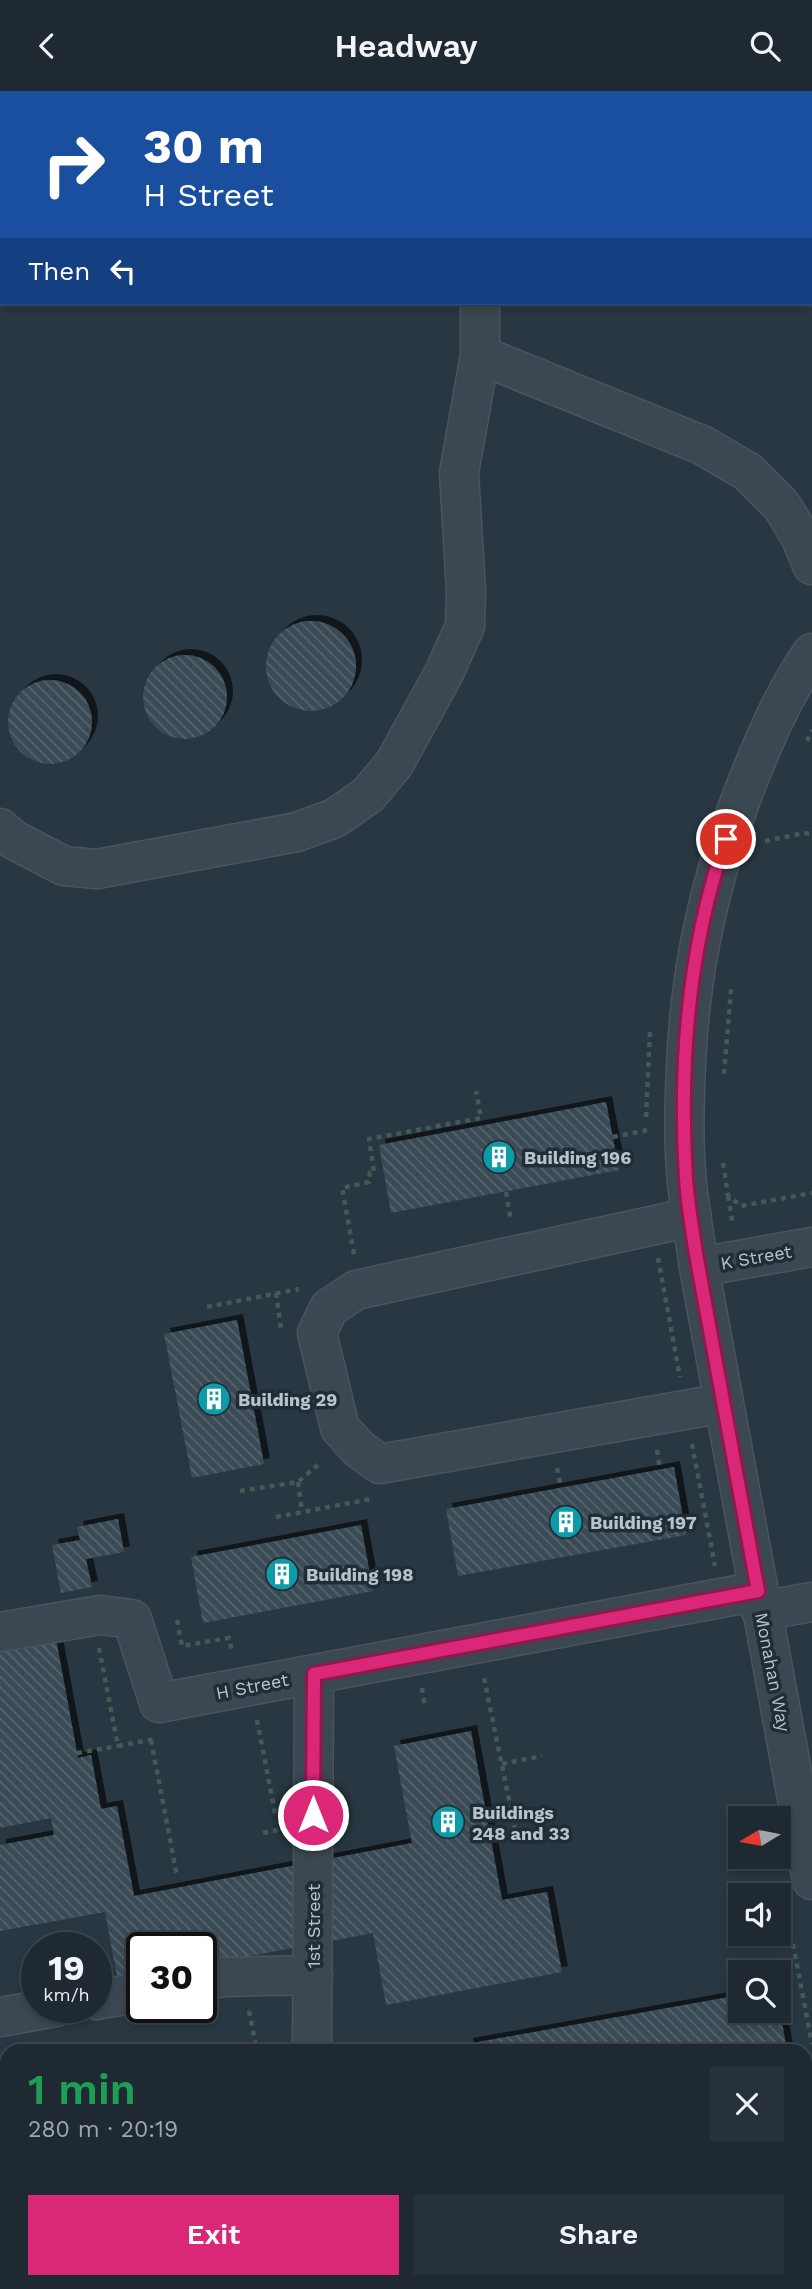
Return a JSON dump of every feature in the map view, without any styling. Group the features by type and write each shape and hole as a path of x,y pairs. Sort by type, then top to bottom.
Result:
{"street":[{"path":"0,828 14,839 64,866 97,869 297,832 335,818 368,795 394,764 444,673 465,626 466,591 459,473 480,355 480,305"},
{"path":"480,355 702,445 748,472 782,506 800,536 812,565"},
{"name":"Monahan Way","path":"812,653 777,715 753,768 718,864 698,945 685,1066 687,1181 699,1267 812,1880"},
{"path":"692,1217 356,1290 329,1308 317,1333 340,1428 359,1449 380,1464 724,1403"},
{"name":"K Street","path":"699,1267 812,1247"},
{"name":"H Street","path":"0,1632 100,1615 132,1619 159,1703 248,1704 314,1674 760,1601 812,1602"},
{"name":"1st Street","path":"313,2044 314,1674"},
{"path":"217,1978 313,1975"},
{"path":"0,2017 21,2013"}],"path":[{"path":"801,751 812,730"},
{"path":"762,851 768,832"},
{"path":"765,841 804,833 812,834"},
{"path":"724,1077 732,982"},
{"path":"355,1262 342,1188 369,1182 370,1172 374,1172 369,1139 481,1118 476,1091"},
{"path":"613,1136 647,1130"},
{"path":"723,1157 728,1195 741,1206 812,1193"},
{"path":"506,1192 513,1233"},
{"path":"207,1307 311,1286"},
{"path":"276,1293 282,1331"},
{"path":"315,1453 328,1467"},
{"path":"240,1491 298,1482 321,1462"},
{"path":"556,1466 561,1488"},
{"path":"298,1482 302,1511"},
{"path":"276,1517 379,1497"},
{"path":"177,1620 182,1646 229,1638 278,1830 264,1833"},
{"path":"484,1675 517,1839"},
{"path":"422,1687 425,1707"},
{"path":"151,1740 177,1875"},
{"path":"77,1753 118,1746"},
{"path":"502,1764 542,1756"},
{"path":"793,1944 812,2044"}],"building":[{"path":"311,621 328,624 343,634 353,649 356,666 353,683 343,698 328,708 311,711 294,708 279,698 269,683 266,666 269,649 279,634 294,624"},
{"path":"185,655 201,658 215,667 224,681 227,697 224,713 215,727 201,736 185,739 169,736 155,727 146,713 143,697 146,681 155,667 169,658"},
{"path":"50,680 66,683 80,692 89,706 92,722 89,738 80,752 66,761 50,764 34,761 20,752 11,738 8,722 11,706 20,692 34,683"},
{"name":"Building 196","path":"606,1102 619,1170 391,1213 379,1145"},
{"name":"Building 29","path":"237,1320 264,1464 192,1478 164,1334"},
{"name":"Building 197","path":"674,1467 686,1535 458,1576 446,1509"},
{"path":"118,1519 124,1552 86,1559 92,1587 61,1593 52,1545 80,1540 77,1527"},
{"name":"Building 198","path":"361,1525 373,1591 203,1623 191,1557"},
{"name":"Buildings 248 and 33","path":"56,1639 78,1758 91,1755 101,1809 117,1806 134,1896 412,1843 394,1746 471,1731 502,1900 547,1892 562,1972 386,2005 373,1933 217,1962 217,1932 126,1932 126,1979 118,1981 112,1932 109,1932 105,1912 0,1931 0,1845 54,1835 51,1818 0,1828 0,1649"},
{"path":"728,1997 728,2023 782,2023 786,2044 467,2044"}],"place":[{"name":"Building 196","path":"499,1157"},
{"name":"Building 29","path":"214,1399"},
{"name":"Building 197","path":"566,1522"},
{"name":"Building 198","path":"282,1574"},
{"name":"Buildings 248 and 33","path":"448,1822"}],"route":[{"path":"313,1815 314,1674 758,1591 699,1267 687,1181 684,1121 685,1053 696,956 726,839"}]}
